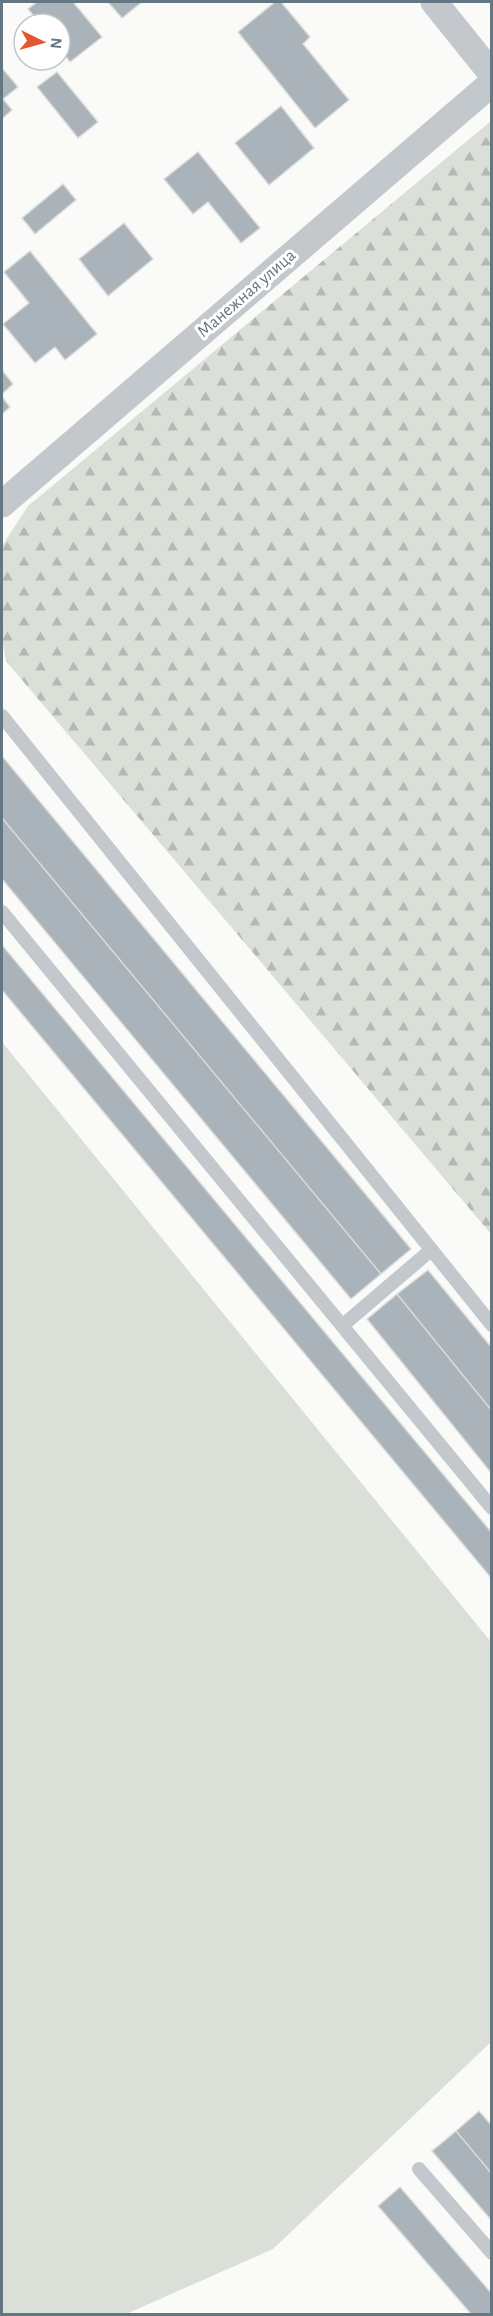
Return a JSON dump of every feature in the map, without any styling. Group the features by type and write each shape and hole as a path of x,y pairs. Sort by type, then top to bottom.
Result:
{"street":[{"path":"434,2 492,74"},
{"name":"Манежная улица","path":"2,504 492,83"}],"lane":[{"path":"2,716 492,1325"},
{"path":"2,912 492,1508"},
{"path":"342,1326 431,1250"},
{"path":"419,2169 492,2253"}],"green space":[{"path":"491,121 491,1234 6,661 2,639 2,546 28,506"},
{"path":"2,1042 491,1642 491,2042 273,2249 126,2314 2,2314"}],"building":[{"path":"37,2 73,2 102,37 72,60 72,12 30,12 28,9"},
{"path":"108,2 142,2 122,18"},
{"path":"275,2 281,2 310,37 303,44 349,100 315,128 238,32"},
{"path":"2,68 18,87 3,99 12,110 2,119"},
{"path":"57,72 98,122 78,138 37,87"},
{"path":"281,106 314,148 269,185 235,143"},
{"path":"198,152 260,228 241,243 208,202 193,214 164,179"},
{"path":"63,184 76,200 35,234 22,218"},
{"path":"124,223 153,259 108,296 79,259"},
{"path":"30,251 97,334 65,360 55,347 35,363 3,324 29,303 4,272"},
{"path":"2,370 13,384 2,394"},
{"path":"2,397 10,407 2,414"},
{"path":"2,756 411,1249 381,1274 2,818"},
{"path":"2,818 381,1274 351,1299 2,879"},
{"path":"2,945 492,1533 492,1579 2,990"},
{"path":"428,1270 492,1348 492,1411 397,1294"},
{"path":"397,1294 492,1411 492,1474 367,1319"},
{"path":"479,2111 492,2126 492,2174 456,2131"},
{"path":"456,2131 492,2174 492,2221 432,2151"},
{"path":"400,2187 492,2294 492,2314 471,2314 378,2206"}]}
